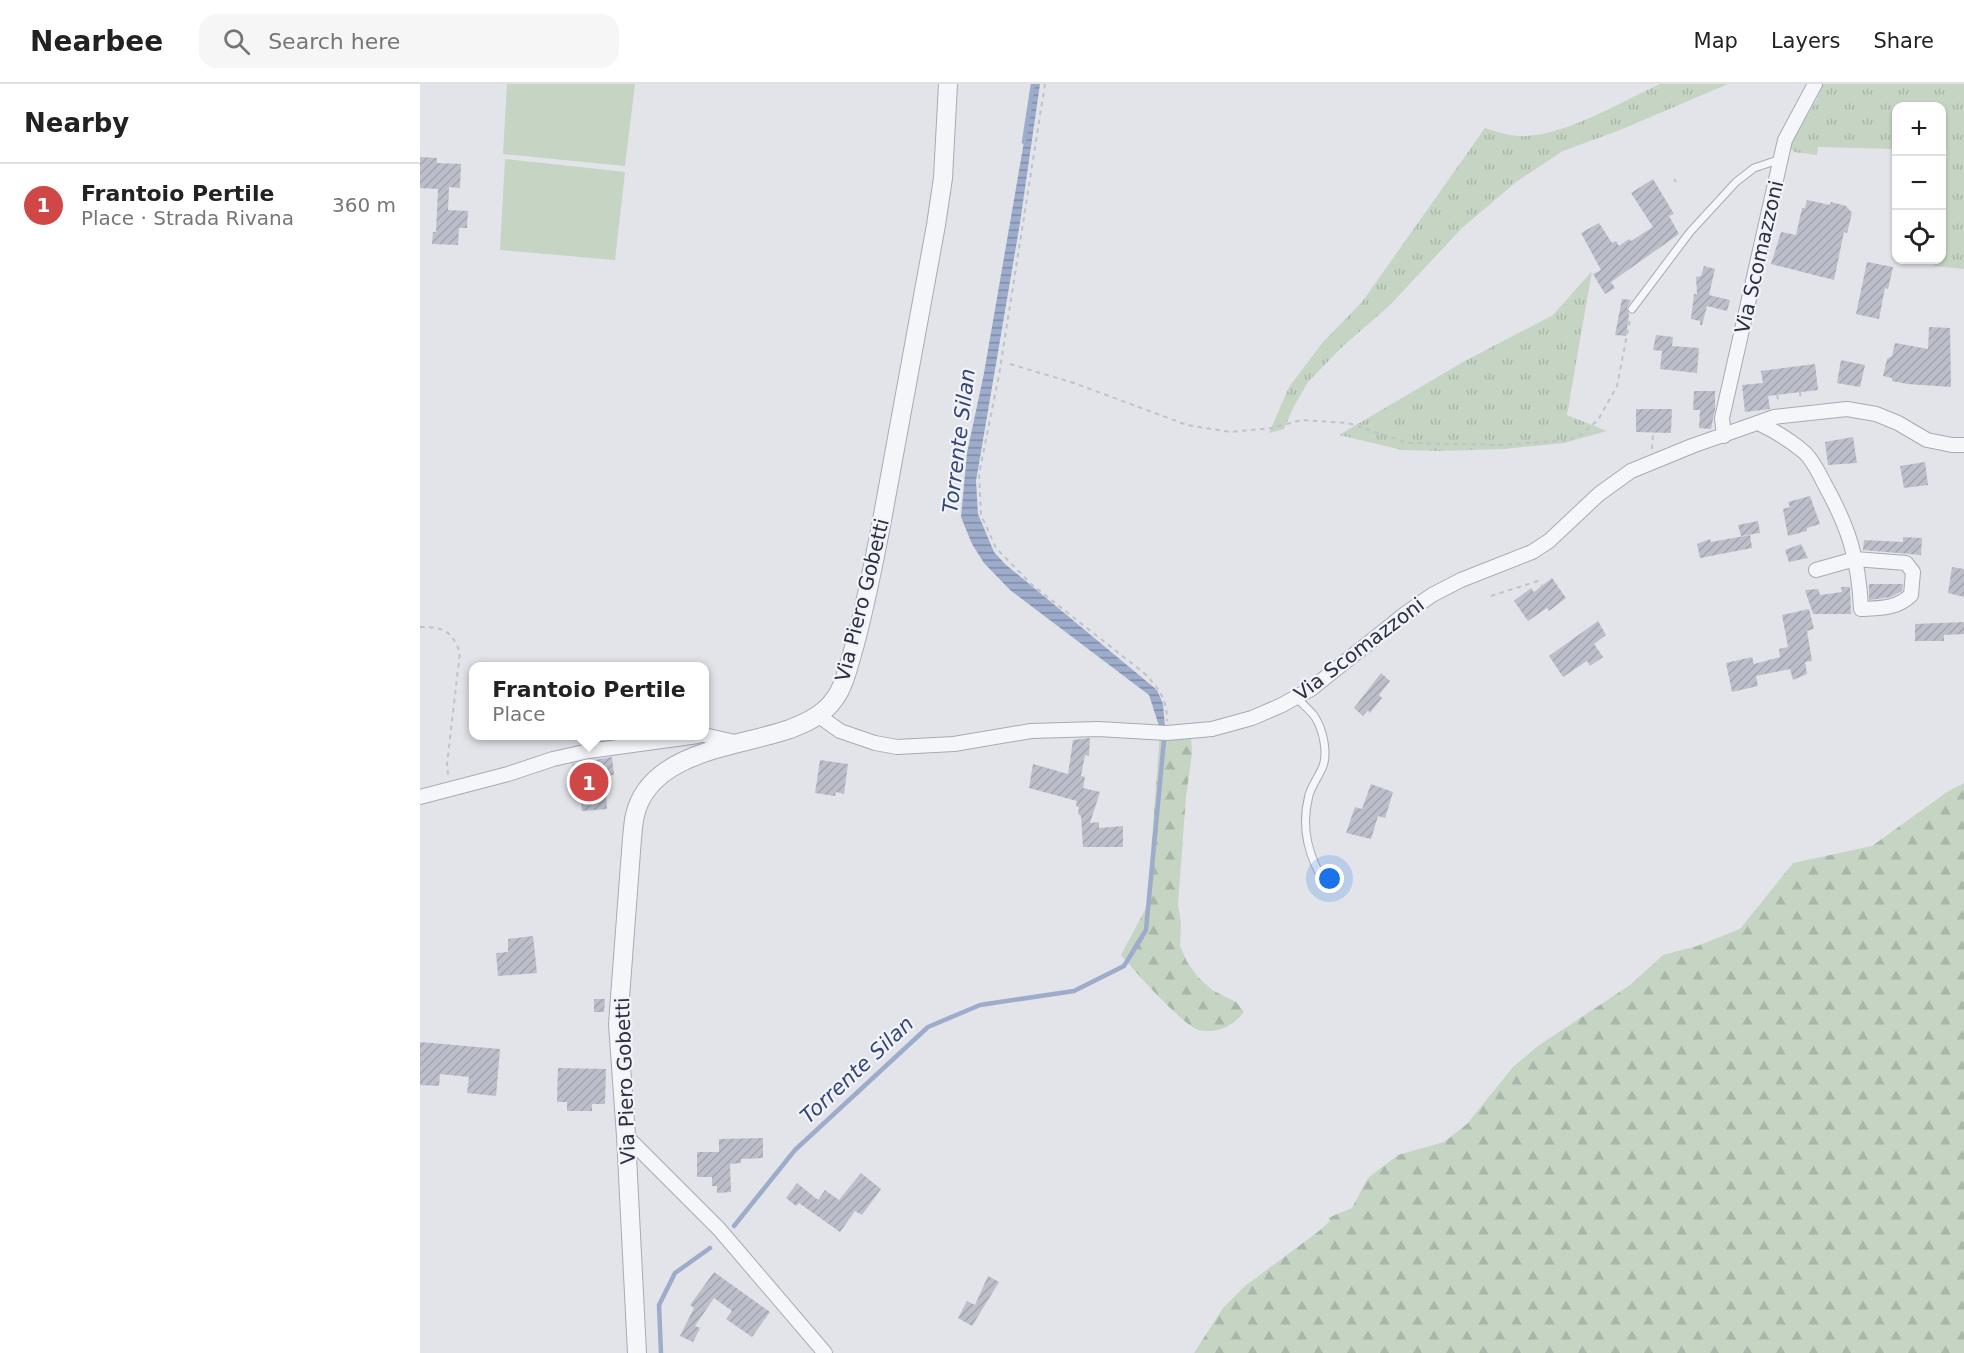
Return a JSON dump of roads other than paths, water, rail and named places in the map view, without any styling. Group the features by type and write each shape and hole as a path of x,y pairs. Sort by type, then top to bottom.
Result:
{"street":[{"name":"Via Piero Gobetti","path":"637,1353 627,1136 618,1024 635,814 655,780 681,762 702,753 784,731 819,716 827,709 839,691 860,627 872,570 943,178 948,84"},
{"name":"Via Scomazzoni","path":"1724,436 1722,418 1785,140 1815,84"},
{"name":"Via Scomazzoni","path":"819,716 840,732 874,743 897,747 954,744 1031,731 1063,729 1167,733 1212,729 1251,718 1311,689 1404,614 1432,595 1461,580 1532,552 1549,541 1599,494 1631,471 1758,423 1774,417 1847,409 1876,414 1898,423 1927,440 1964,445"},
{"path":"1758,423 1806,453 1842,516 1853,548 1855,559 1860,584 1861,609 1890,607 1906,600 1911,595 1913,572 1906,563 1855,559 1816,570"},
{"path":"709,736 741,743"},
{"path":"420,796 589,751 664,740"},
{"path":"627,1136 719,1229 825,1353"}],"lane":[{"path":"1632,309 1690,232 1736,182 1754,168 1781,159"},
{"path":"1296,698 1316,718 1325,744 1324,763 1310,794 1306,817 1306,842 1315,866 1327,887"}],"water":[{"path":"1034,84 1040,84 1020,223 976,481 978,514 994,552 1005,564 1157,690 1163,704 1165,727 1159,726 1149,695 1010,590 984,563 972,544 961,517 967,453 984,373"}],"waterway":[{"name":"Torrente Silan","path":"1024,142 1033,84"},
{"name":"Torrente Silan","path":"734,1226 795,1150 928,1027 980,1005 1074,991 1124,966 1146,930 1164,740"},
{"name":"Torrente Silan","path":"661,1353 659,1305 675,1273 710,1248"}],"place":[{"name":"Frantoio Pertile","path":"589,782"}]}
